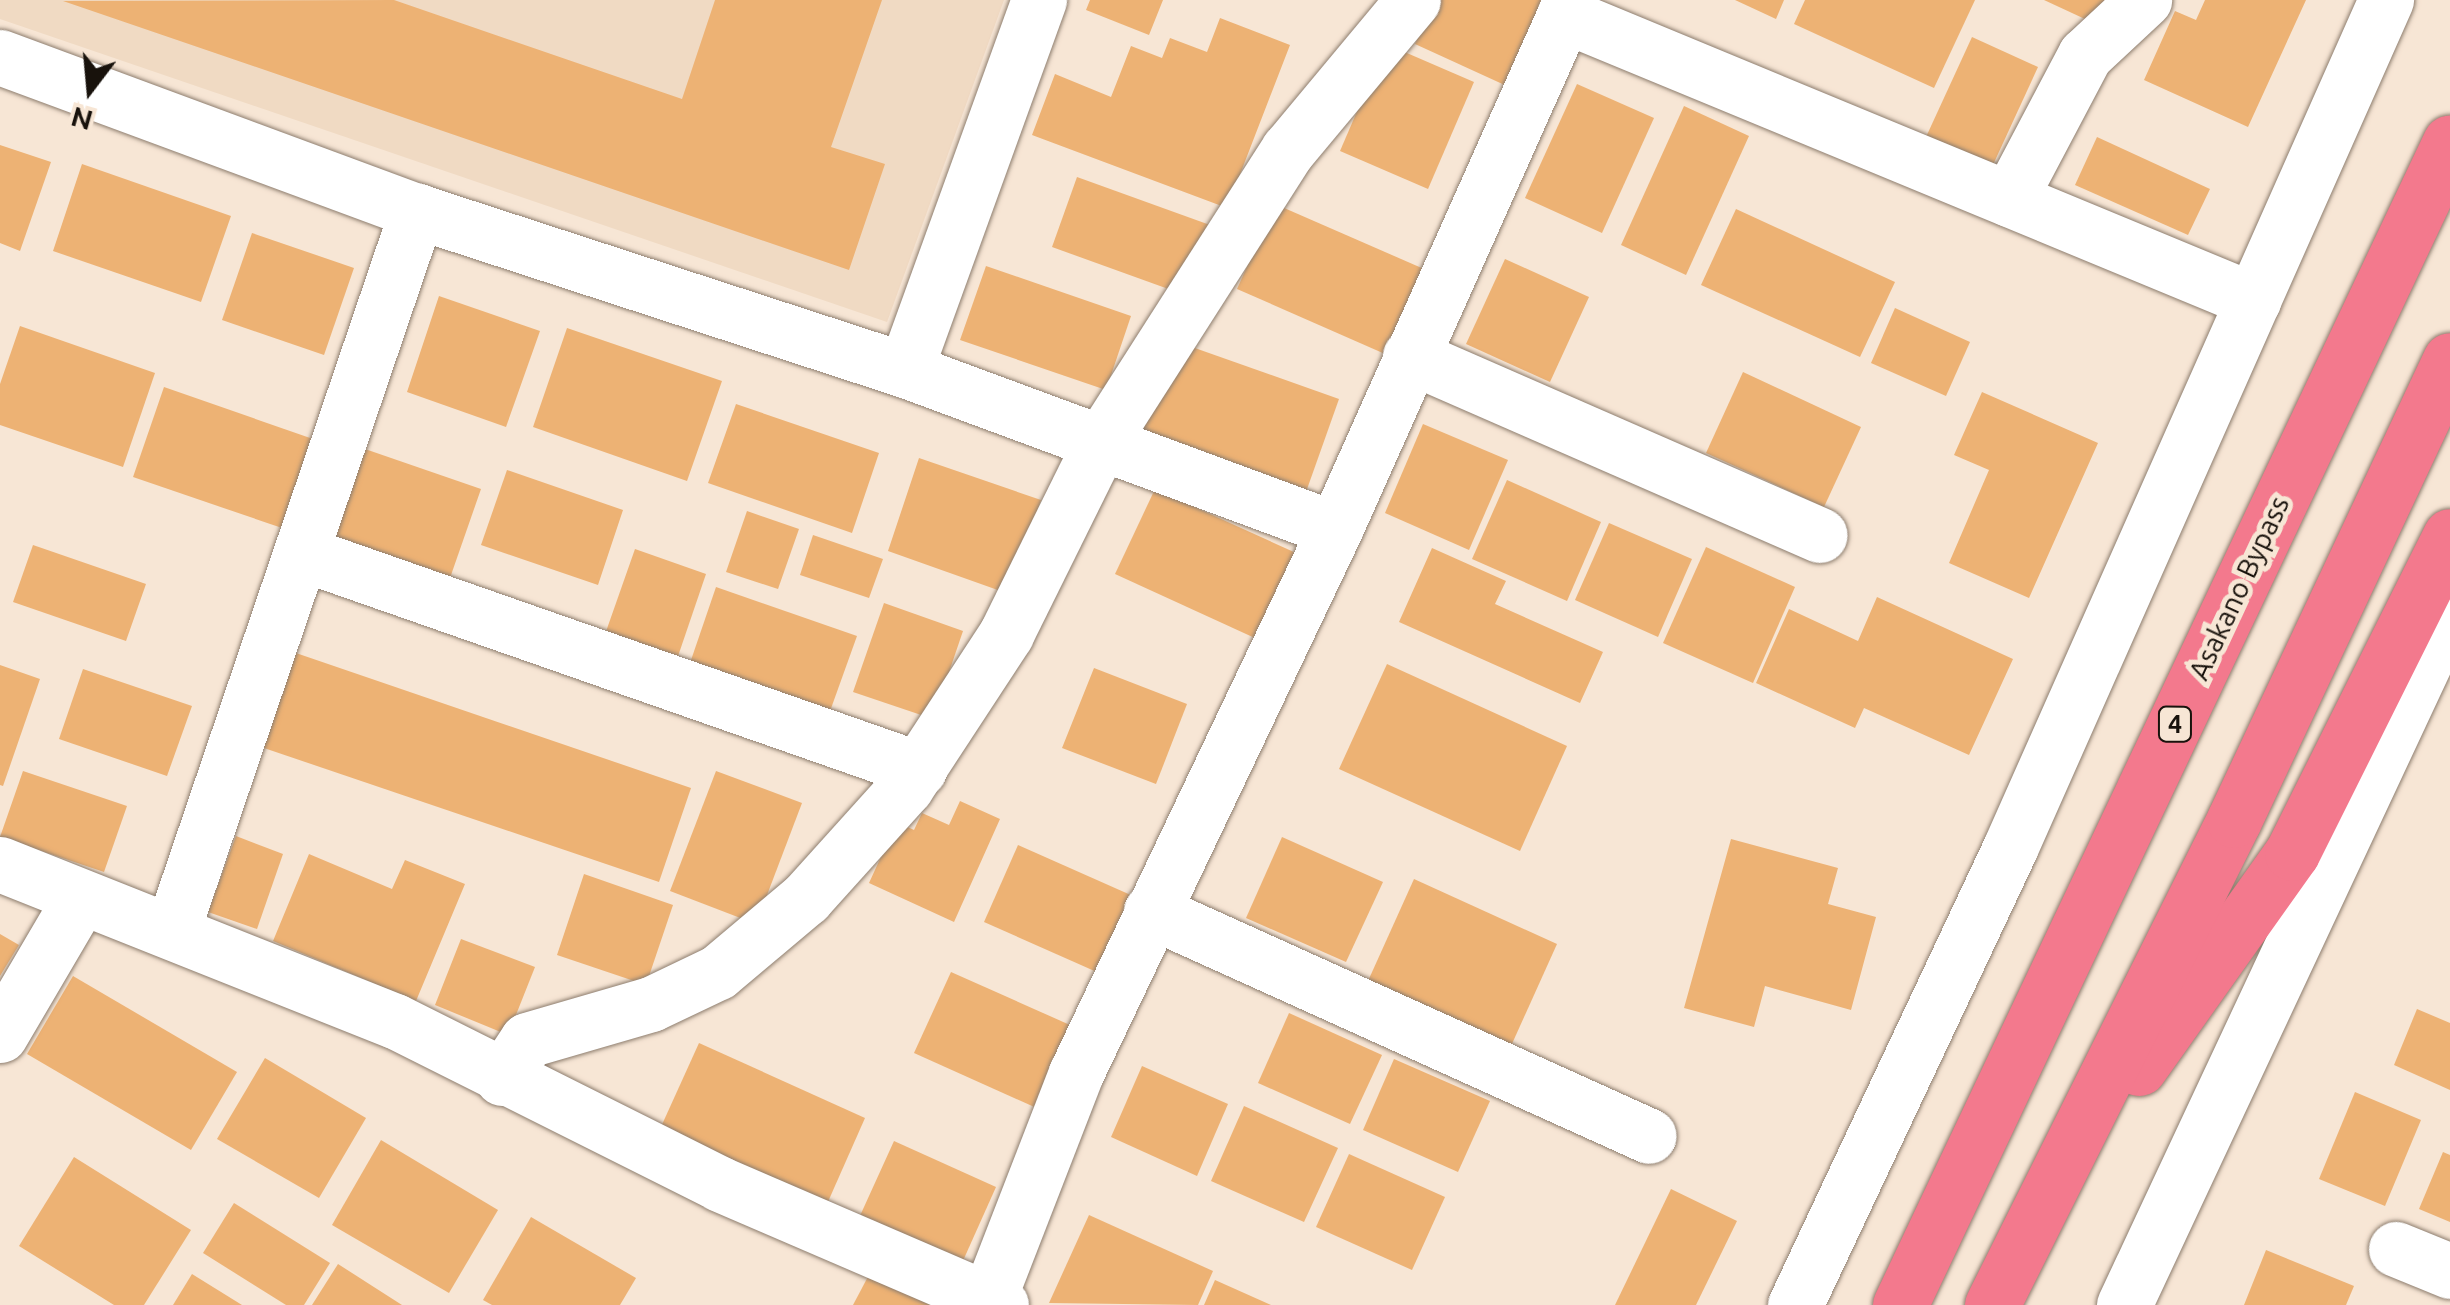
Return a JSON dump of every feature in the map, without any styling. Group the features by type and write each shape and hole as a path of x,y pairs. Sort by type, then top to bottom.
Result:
{"highway":[{"name":"Asakano Bypass","path":"1900,1305 2450,142"},
{"path":"1992,1305 2234,820 2450,360"},
{"path":"2033,1217 2292,853 2450,536"}],"street":[{"path":"905,370 1039,0"},
{"path":"502,1078 527,1040 650,1004 718,972 762,940 918,770 1032,588 1101,442 1288,150 1413,0"},
{"path":"2010,200 2086,55 2144,0"},
{"path":"1795,1305 2010,848 2386,0"},
{"path":"0,864 395,1020 502,1078 720,1184 992,1303 1076,1072 1334,529 1568,8 2010,200 2253,300"},
{"path":"0,58 418,212 905,370 1334,529"},
{"path":"172,931 418,212"},
{"path":"1410,356 1820,536"},
{"path":"301,554 918,770"},
{"path":"2124,1305 2450,608"},
{"path":"0,1035 81,897"},
{"path":"1151,911 1649,1136"},
{"path":"2396,1248 2450,1271"}],"shaded area":[{"path":"0,0 1004,0 887,322 0,19"}],"building":[{"path":"394,0 682,99 715,0 882,0 831,147 885,164 849,270 63,1"},
{"path":"1090,0 1163,0 1149,35 1086,10"},
{"path":"1435,0 1544,0 1509,87 1415,44"},
{"path":"1735,0 1784,0 1776,19"},
{"path":"1805,0 1975,0 1934,88 1794,24"},
{"path":"2044,0 2112,0 2100,26"},
{"path":"2205,0 2306,0 2248,127 2144,80 2175,11 2196,20"},
{"path":"1220,18 1290,45 1227,208 1032,135 1055,74 1111,97 1131,46 1162,58 1170,38 1207,52"},
{"path":"1972,37 2038,67 1992,167 1926,137"},
{"path":"1386,44 1474,82 1428,189 1340,151"},
{"path":"1577,84 1654,118 1602,233 1525,198"},
{"path":"1684,106 1749,136 1686,275 1621,245"},
{"path":"2097,137 2210,189 2188,235 2075,185"},
{"path":"0,145 51,162 20,251 0,243"},
{"path":"82,164 231,216 201,302 53,251"},
{"path":"1077,177 1210,225 1185,295 1052,247"},
{"path":"1275,204 1424,269 1385,354 1237,289"},
{"path":"1736,209 1895,282 1860,357 1701,285"},
{"path":"252,233 354,268 324,355 222,320"},
{"path":"1505,259 1589,297 1550,382 1466,344"},
{"path":"986,266 1131,316 1106,390 960,340"},
{"path":"439,296 540,331 506,427 407,392"},
{"path":"1895,308 1970,342 1946,396 1871,363"},
{"path":"20,326 155,373 123,467 0,425 0,384"},
{"path":"567,328 722,381 687,481 533,427"},
{"path":"1175,341 1339,399 1306,492 1141,434"},
{"path":"1743,372 1861,427 1824,507 1706,453"},
{"path":"164,387 313,439 282,528 133,477"},
{"path":"1982,392 2098,443 2029,598 1949,563 1989,470 1954,455"},
{"path":"736,404 879,453 852,533 708,483"},
{"path":"1423,424 1508,460 1469,550 1385,513"},
{"path":"365,449 481,489 450,578 334,538"},
{"path":"919,458 1041,500 1009,594 888,551"},
{"path":"507,470 623,510 598,585 481,545"},
{"path":"1507,480 1601,522 1567,601 1472,559"},
{"path":"1155,489 1296,553 1257,639 1115,574"},
{"path":"747,511 799,529 778,589 726,572"},
{"path":"1609,523 1692,559 1658,637 1575,600"},
{"path":"813,535 883,559 869,598 800,575"},
{"path":"33,545 146,584 126,641 13,602"},
{"path":"1706,547 1795,587 1753,683 1663,643"},
{"path":"1432,548 1506,581 1495,604 1603,652 1580,703 1399,622"},
{"path":"635,549 706,574 675,665 603,640"},
{"path":"716,587 857,636 829,714 689,666"},
{"path":"1877,597 2013,659 1969,755 1864,708 1855,728 1756,683 1789,609 1858,641"},
{"path":"884,603 963,631 933,719 853,692"},
{"path":"293,652 691,788 659,882 261,747"},
{"path":"1387,664 1567,746 1520,851 1339,769"},
{"path":"0,665 40,679 3,786 0,785"},
{"path":"1094,668 1187,704 1156,784 1062,748"},
{"path":"83,669 192,706 167,776 59,739"},
{"path":"23,771 127,806 104,872 0,837"},
{"path":"716,771 802,803 756,924 670,891"},
{"path":"960,801 1000,819 954,922 869,883 897,822 914,830 922,813 949,825"},
{"path":"236,836 283,854 257,929 208,912"},
{"path":"1282,837 1383,882 1346,962 1246,918"},
{"path":"1731,839 1838,868 1828,904 1876,917 1851,1010 1765,986 1754,1027 1684,1008"},
{"path":"1018,845 1133,896 1099,973 984,922"},
{"path":"309,854 392,889 405,860 465,884 416,1001 273,941"},
{"path":"584,874 673,905 646,985 557,955"},
{"path":"1414,879 1557,944 1511,1046 1368,981"},
{"path":"0,934 19,945 0,976"},
{"path":"461,939 535,967 508,1035 435,1005"},
{"path":"951,972 1079,1029 1041,1110 914,1053"},
{"path":"73,976 237,1072 191,1150 27,1054"},
{"path":"2417,1009 2450,1023 2450,1090 2394,1065"},
{"path":"1289,1013 1382,1055 1350,1124 1258,1083"},
{"path":"699,1043 865,1118 827,1204 660,1129"},
{"path":"265,1058 366,1118 319,1198 217,1139"},
{"path":"1394,1059 1490,1101 1458,1172 1363,1130"},
{"path":"1142,1066 1228,1104 1197,1176 1111,1137"},
{"path":"2355,1092 2421,1120 2385,1206 2319,1179"},
{"path":"1244,1106 1338,1148 1304,1222 1211,1181"},
{"path":"381,1140 498,1210 449,1293 332,1225"},
{"path":"894,1141 996,1187 962,1263 859,1218"},
{"path":"2443,1152 2450,1155 2450,1222 2419,1209"},
{"path":"1349,1154 1445,1197 1412,1270 1316,1227"},
{"path":"74,1157 191,1230 144,1305 114,1305 19,1246"},
{"path":"1671,1189 1737,1221 1696,1305 1615,1305"},
{"path":"234,1203 330,1263 304,1305 286,1305 203,1253"},
{"path":"1089,1215 1213,1271 1198,1305 1049,1303"},
{"path":"531,1217 636,1278 620,1305 492,1305 483,1300"},
{"path":"2266,1250 2354,1286 2346,1305 2244,1305"},
{"path":"338,1264 402,1305 312,1305"},
{"path":"871,1271 936,1305 853,1305"},
{"path":"192,1274 242,1305 173,1305"},
{"path":"1215,1280 1271,1305 1204,1305"}]}
